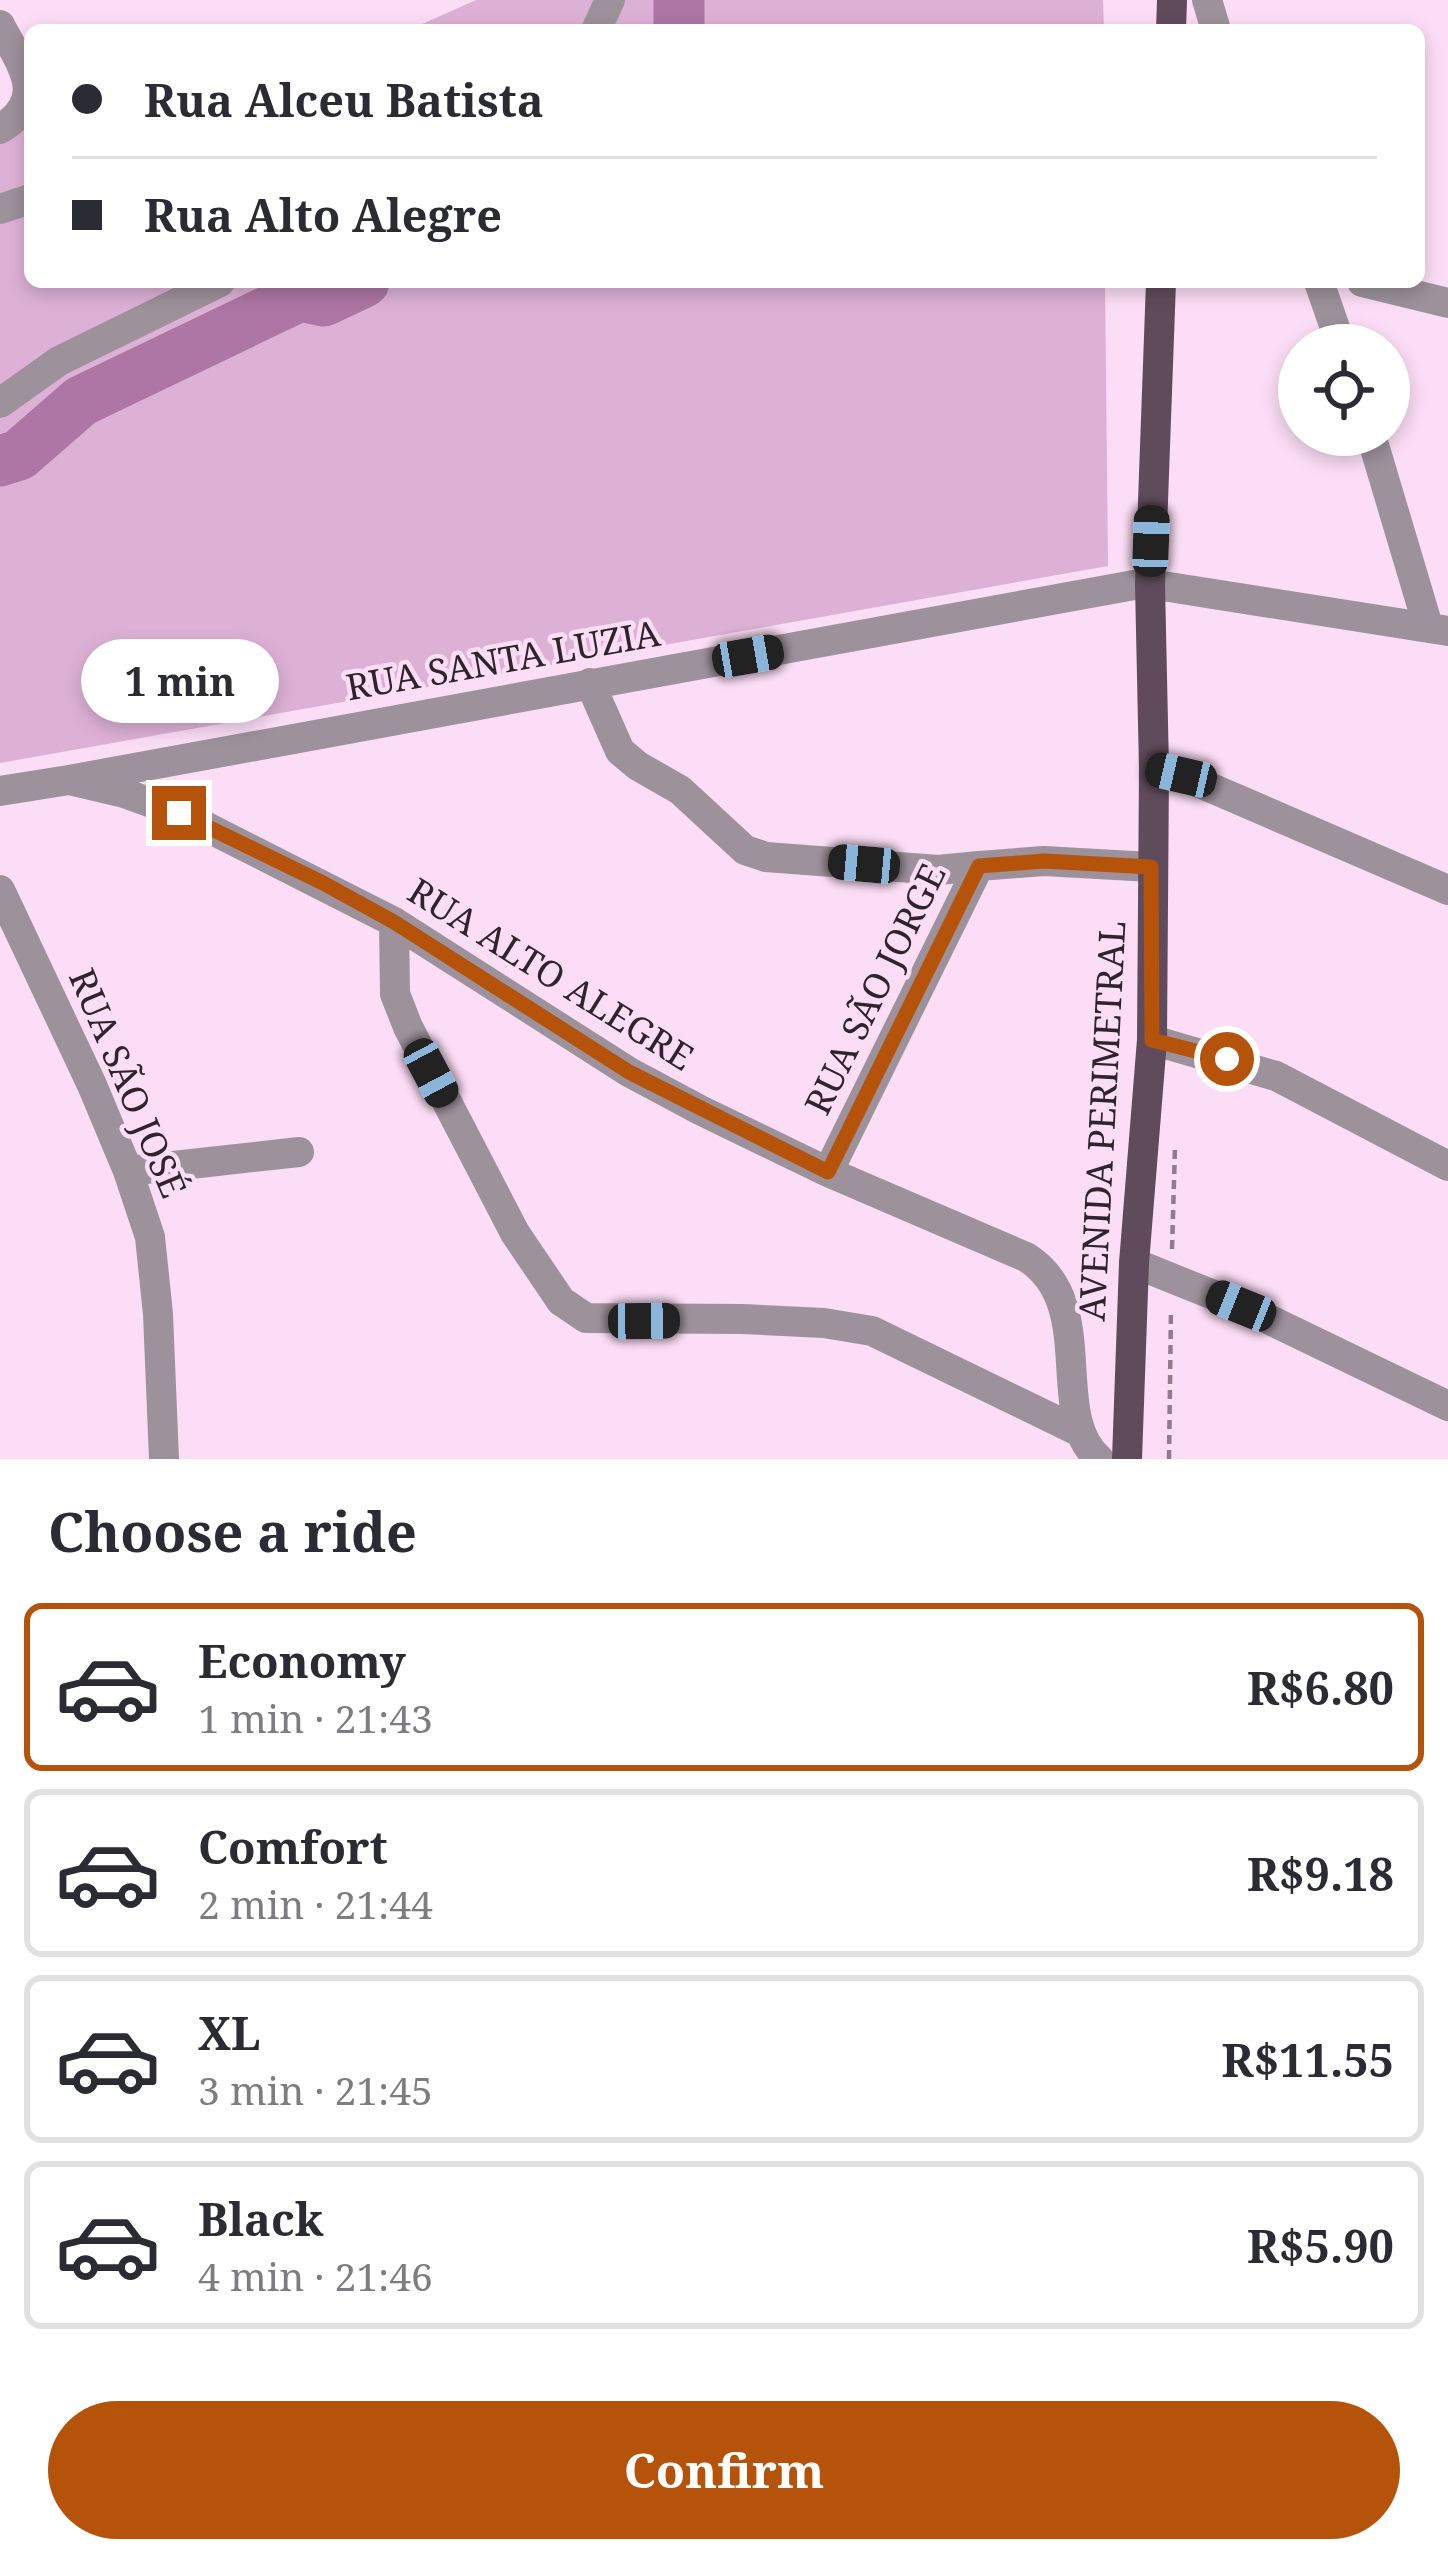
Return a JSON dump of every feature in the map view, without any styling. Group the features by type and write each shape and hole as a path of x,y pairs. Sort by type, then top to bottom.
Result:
{"main road":[{"name":"AVENIDA PERIMETRAL","path":"1127,1459 1134,1263 1152,1040 1150,584 1161,288"}],"street":[{"path":"3,31 24,72"},
{"path":"0,129 24,106"},
{"path":"0,404 58,362 208,288"},
{"path":"1321,288 1334,324"},
{"path":"1387,288 1448,303"},
{"path":"1378,456 1438,628"},
{"name":"RUA SANTA LUZIA","path":"69,781 1150,584 1438,628"},
{"path":"590,683 620,751 680,790 745,850 766,857 902,868 979,866"},
{"path":"1154,769 1181,775 1448,890"},
{"name":"RUA ALTO ALEGRE","path":"0,791 69,781 179,813 394,922 629,1072 828,1172 1025,1257 1050,1276 1065,1314 1080,1432"},
{"name":"RUA SÃO JORGE","path":"828,1172 979,866 1044,861 1151,867"},
{"name":"RUA SÃO JOSÉ","path":"0,890 128,1171 150,1237 164,1459"},
{"path":"394,922 395,994 408,1027 515,1233 561,1301 586,1318 742,1319 872,1331 1080,1432 1099,1459"},
{"path":"1152,1040 1276,1076 1448,1166"},
{"path":"128,1171 299,1152"},
{"path":"1134,1263 1241,1306 1448,1406"}],"shaded area":[{"path":"476,0 1103,0 1104,24 422,24"},
{"path":"24,113 24,288 1105,288 1108,566 0,763 0,123"}],"waterway":[{"path":"679,0 679,24"},
{"path":"0,461 19,455 81,401 300,296 324,301 351,288"}],"route":[{"path":"179,813 394,922 629,1072 828,1172 979,866 1044,861 1151,867 1152,1040 1227,1059"}]}
